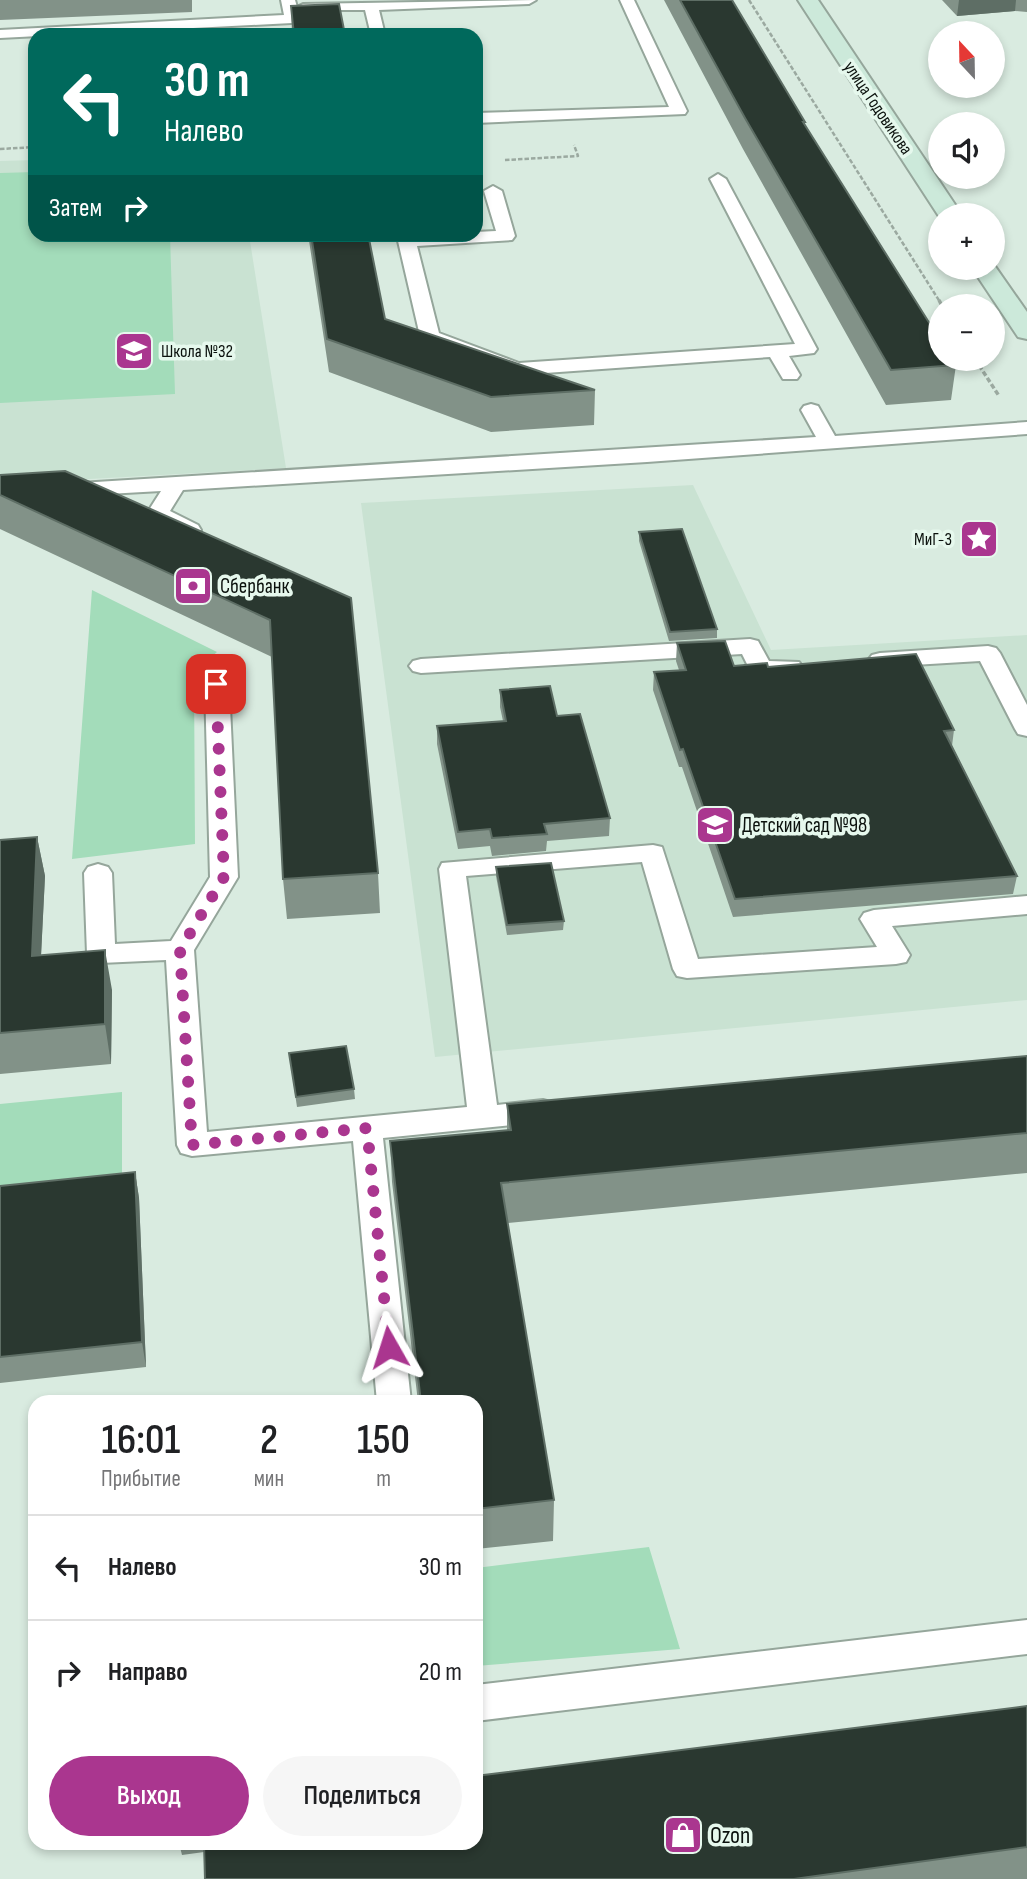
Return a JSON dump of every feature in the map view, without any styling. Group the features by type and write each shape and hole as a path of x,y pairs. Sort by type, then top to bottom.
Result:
{"street":[{"name":"улица Годовикова","path":"808,0 942,203"},
{"path":"993,280 1027,331"}],"lane":[{"path":"117,28 292,19 289,4 371,6 528,0"},
{"path":"483,118 679,111 627,0"},
{"path":"371,6 376,28"},
{"path":"0,34 28,33"},
{"path":"407,242 430,337 517,369 807,349 718,179"},
{"path":"483,237 506,236 493,191"},
{"path":"776,351 790,374"},
{"path":"811,410 828,443"},
{"path":"0,494 828,443 1027,428"},
{"path":"176,484 158,513 205,537"},
{"path":"421,666 750,646 761,669 814,665"},
{"path":"854,662 988,653 1027,729"},
{"path":"216,684 224,877 180,950 192,1145 564,1109"},
{"path":"483,1117 452,869 653,853 687,970 896,955 874,919 1027,905"},
{"path":"98,873 101,954 180,950"},
{"path":"367,1128 393,1395"},
{"path":"483,1702 1027,1637"}],"path":[{"path":"748,0 934,294"},
{"path":"502,160 578,156 560,115"},
{"path":"0,149 28,147"}],"shaded area":[{"name":"Школа №32","path":"28,160 28,242 250,242 286,468 0,484 0,161"},
{"name":"Детский сад №98","path":"693,485 771,650 1027,635 1027,1000 435,1057 361,503"}],"green space":[{"path":"28,172 28,242 170,242 175,394 0,403 0,173"},
{"path":"92,590 217,652 194,672 195,844 72,859"},
{"path":"122,1092 122,1178 0,1190 0,1104"},
{"path":"649,1547 680,1649 483,1665 483,1567"}],"building":[{"path":"680,0 732,0 803,122 928,321 928,367 891,370"},
{"path":"339,4 344,28 293,28 291,6"},
{"path":"312,242 370,242 385,319 595,390 491,397 327,339"},
{"path":"65,471 351,598 378,873 283,879 270,620 0,495 0,475"},
{"path":"682,529 717,629 670,632 639,532"},
{"path":"725,641 734,666 767,663 768,667 916,654 954,730 944,731 1017,876 735,899 654,672 686,670 677,643"},
{"path":"550,686 557,716 580,714 610,818 544,824 547,834 492,838 490,829 458,832 437,726 506,721 500,690"},
{"path":"37,837 32,956 105,950 105,1024 0,1033 0,840"},
{"path":"551,863 564,921 507,925 496,867"},
{"path":"346,1046 354,1089 296,1097 289,1053"},
{"path":"1027,1056 1027,1133 501,1183 554,1500 483,1508 483,1395 420,1395 390,1141 511,1130 507,1104"},
{"path":"135,1172 142,1342 0,1357 0,1186"},
{"path":"1027,1706 1027,1847 794,1879 205,1879 204,1850 483,1850 483,1775"}],"place":[{"name":"Школа №32","path":"134,351"},
{"name":"МиГ-3","path":"979,539"},
{"name":"Сбербанк","path":"193,586"},
{"name":"Детский сад №98","path":"715,825"},
{"name":"Ozon","path":"683,1835"}],"route":[{"path":"216,684 224,877 180,950 192,1145 367,1128 389,1347"}]}
